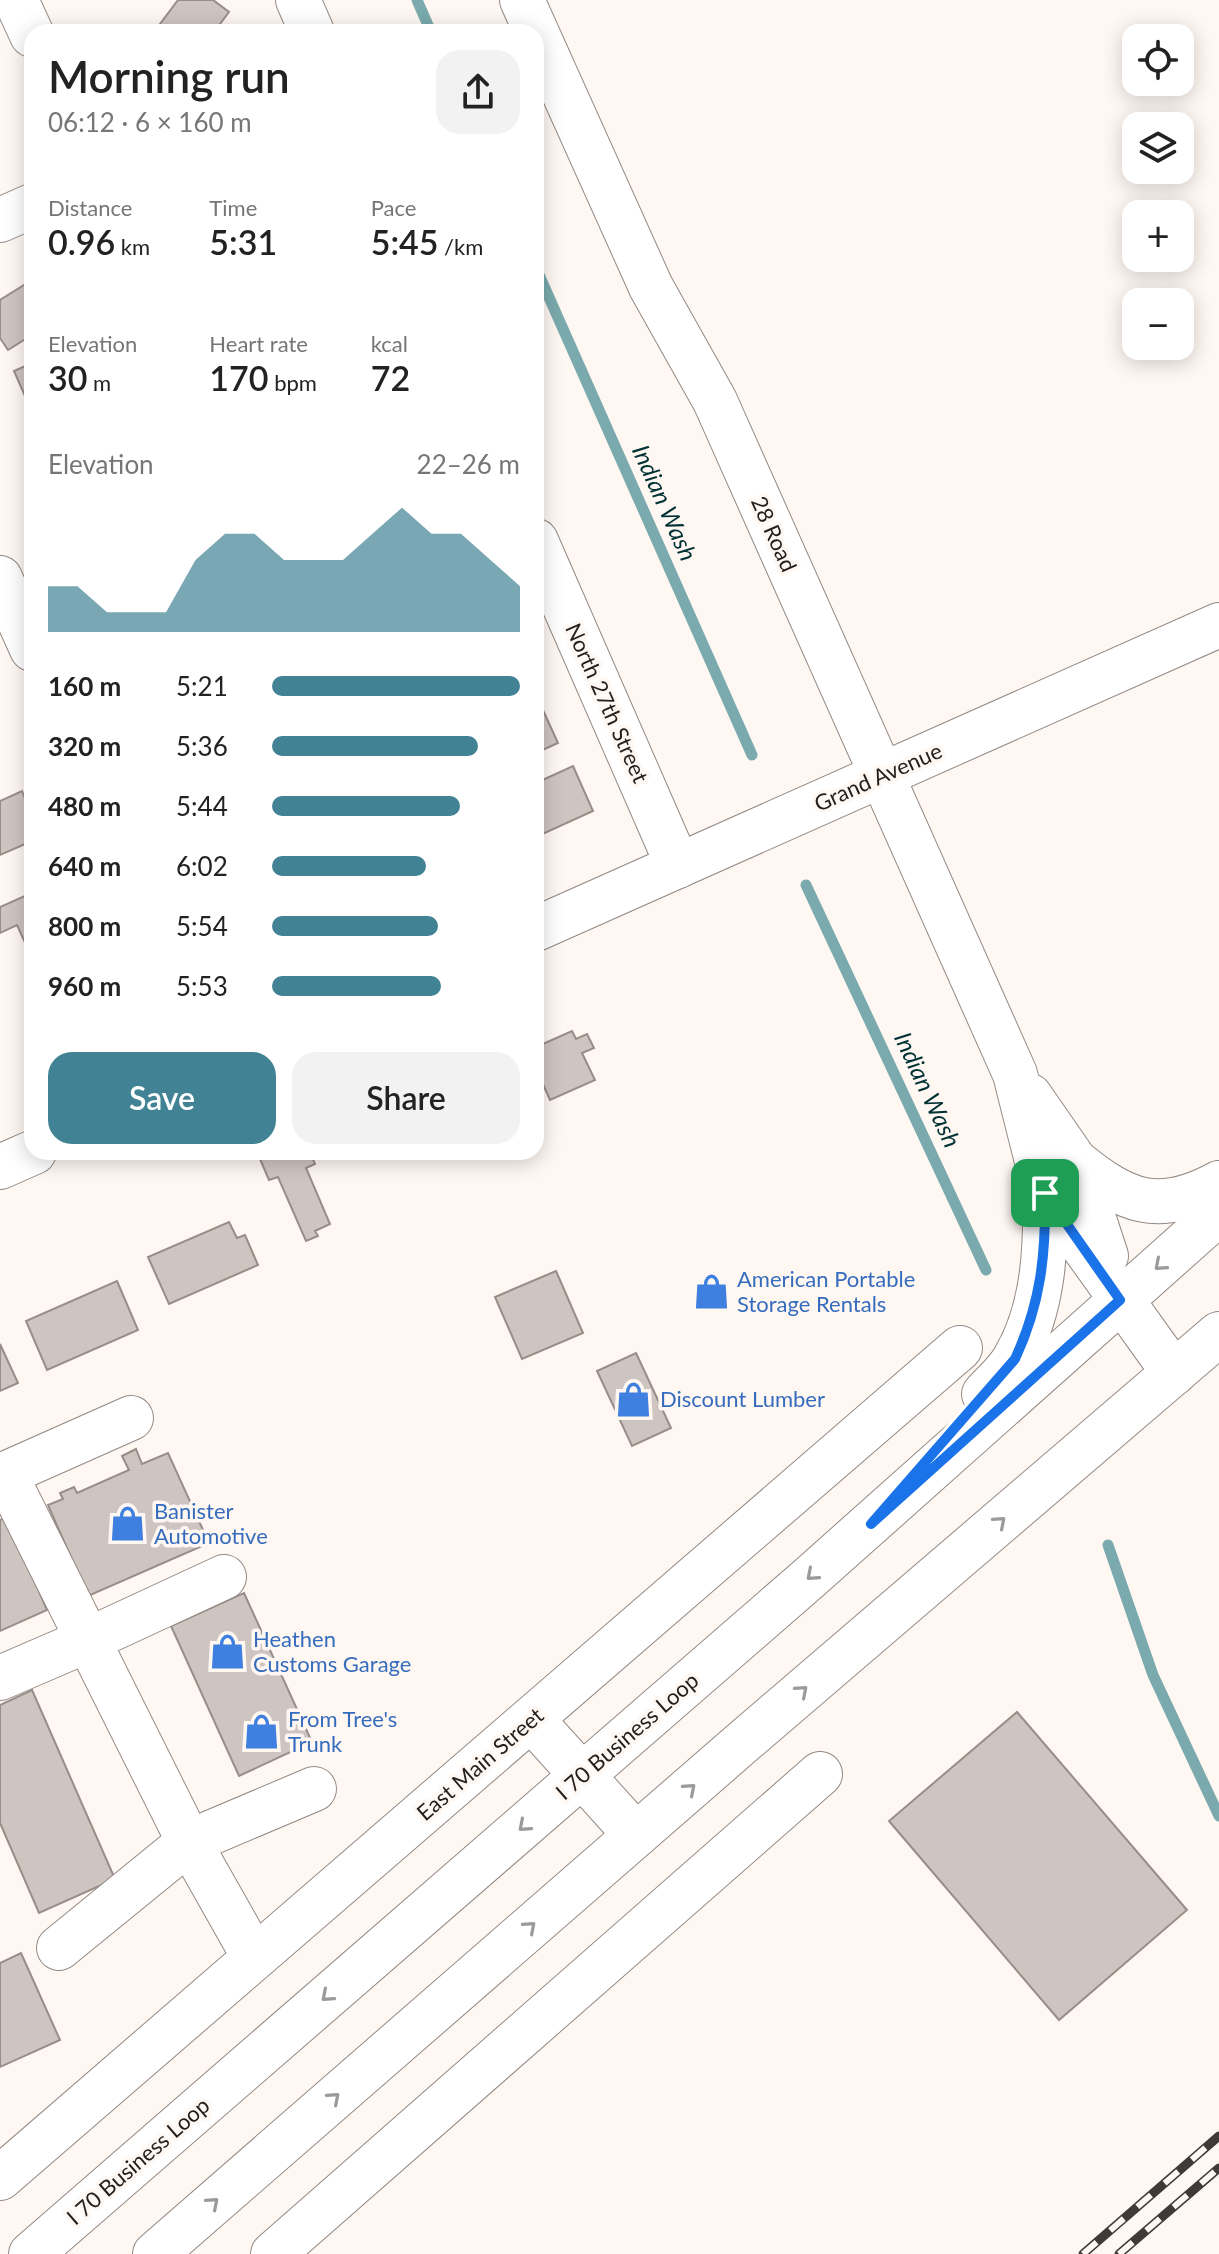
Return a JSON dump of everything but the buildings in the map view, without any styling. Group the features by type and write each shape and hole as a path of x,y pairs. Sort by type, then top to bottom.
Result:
{"main road":[{"path":"16,0 27,24"},
{"path":"298,0 308,24"},
{"name":"28 Road","path":"522,0 533,24"},
{"name":"28 Road","path":"544,49 651,287 715,401 1015,1074 1045,1193 1174,1373"},
{"path":"0,220 24,210"},
{"name":"North 27th Street","path":"544,559 678,866"},
{"path":"0,578 24,631"},
{"name":"Grand Avenue","path":"544,925 1219,625"},
{"name":"28 Road","path":"1015,1074 1075,1161 1120,1300"},
{"path":"0,1167 24,1156"},
{"path":"1075,1161 1107,1187 1147,1201 1164,1202 1219,1183"},
{"path":"871,1524 1015,1359 1030,1326 1038,1295 1045,1241 1045,1193"},
{"name":"I 70 Business Loop","path":"31,2254 871,1524 1219,1213"},
{"path":"155,2254 1219,1334"},
{"name":"East Main Street","path":"0,2178 960,1348"},
{"path":"131,1418 2,1475 189,1842 254,1957"},
{"path":"0,1678 224,1577"},
{"path":"532,1720 636,1835"},
{"path":"273,2254 820,1774"},
{"path":"59,1948 189,1842 314,1789"}],"waterway":[{"name":"Indian Wash","path":"417,0 428,24"},
{"name":"Indian Wash","path":"544,286 752,755"},
{"name":"Indian Wash","path":"806,885 986,1270"},
{"name":"Indian Wash","path":"1108,1545 1153,1675 1219,1816"}],"railway":[{"path":"1083,2254 1219,2136"},
{"path":"1119,2254 1219,2168"}],"place":[{"name":"American Portable Storage Rentals","path":"711,1292"},
{"name":"Discount Lumber","path":"634,1399"},
{"name":"Banister Automotive","path":"128,1524"},
{"name":"Heathen Customs Garage","path":"227,1652"},
{"name":"From Tree's Trunk","path":"262,1732"}],"route":[{"path":"1045,1193 1120,1300 871,1524 1015,1359 1030,1326 1038,1295 1046,1228 1045,1193"}]}
